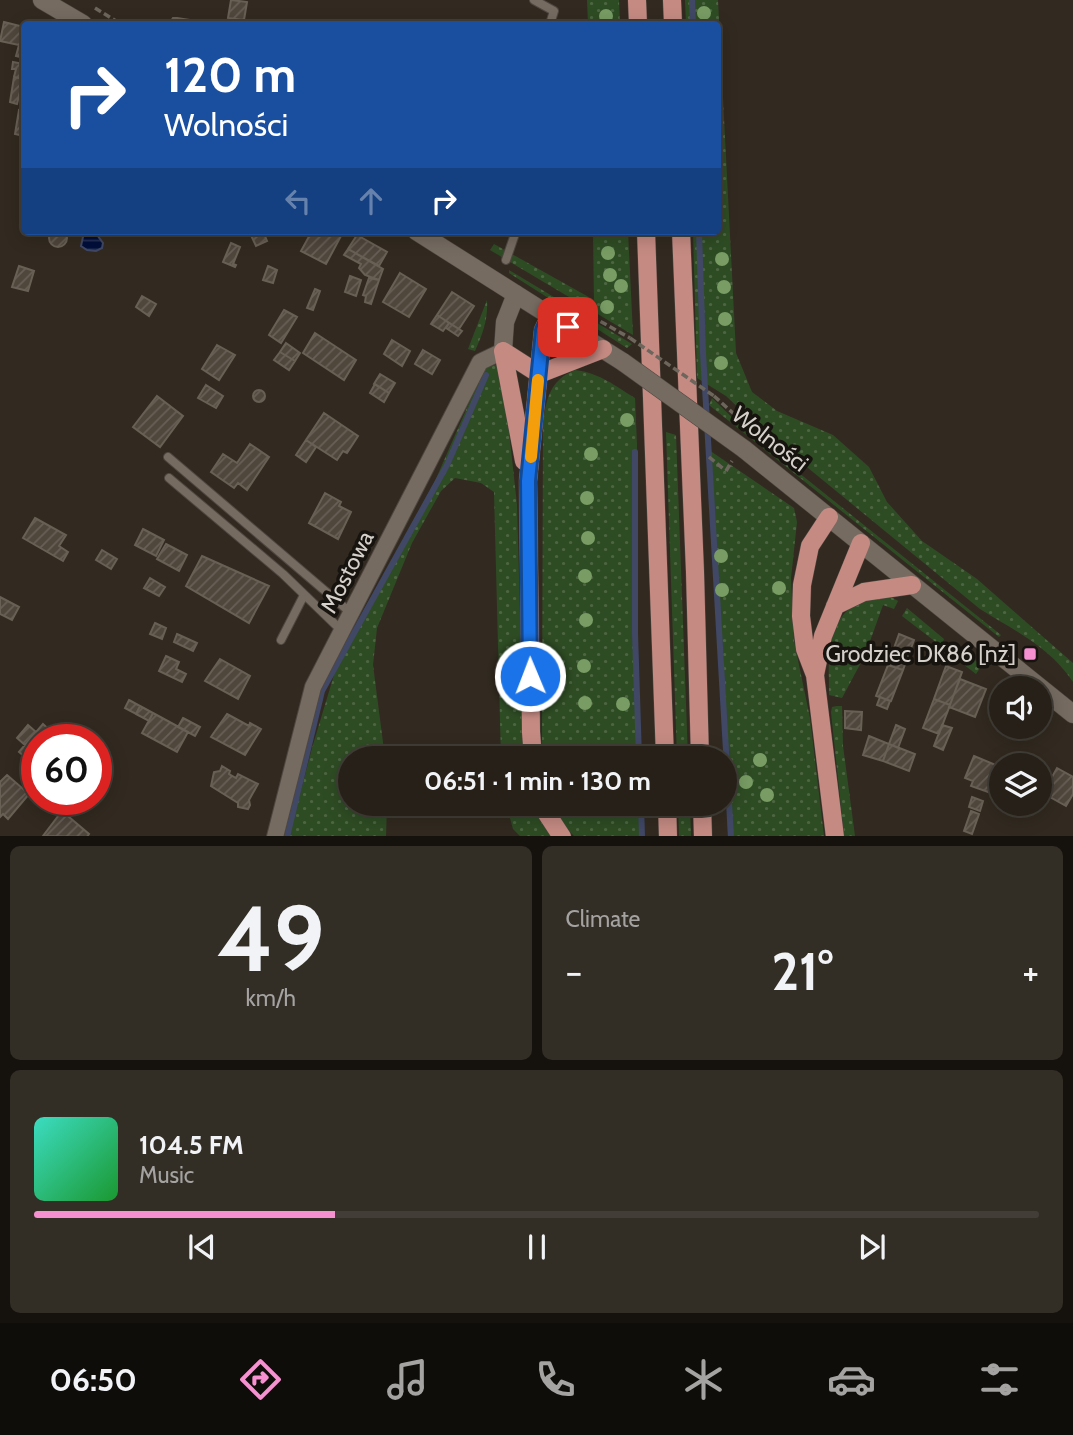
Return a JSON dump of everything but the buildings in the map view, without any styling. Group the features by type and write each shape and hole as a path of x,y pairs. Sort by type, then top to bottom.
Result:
{"main road":[{"path":"637,0 638,21"},
{"path":"672,0 673,21"},
{"path":"646,235 665,746"},
{"path":"681,235 700,746"},
{"path":"532,746 528,481 543,330 550,316"},
{"path":"539,374 603,349"},
{"path":"503,351 539,374"},
{"path":"503,351 528,481"},
{"path":"829,517 810,546 802,585 801,616 805,649 815,675 835,836"},
{"path":"815,675 823,636 861,543"},
{"path":"835,606 864,593 912,585"},
{"path":"655,746 664,719"},
{"path":"548,816 562,836"},
{"path":"667,816 668,836"},
{"path":"702,816 703,836"}],"street":[{"path":"42,0 78,21"},
{"name":"Wolności","path":"422,235 623,362 744,449 1073,714"},
{"path":"503,351 505,321 516,294"},
{"name":"Mostowa","path":"275,836 313,687 480,362 503,351"}],"lane":[{"path":"534,0 554,11 551,21"},
{"path":"506,260 515,235"},
{"path":"167,457 351,613"},
{"path":"169,478 342,631"},
{"path":"281,640 304,595"}],"path":[{"path":"91,6 116,21"},
{"path":"571,305 630,338 714,396"},
{"path":"709,456 726,471"}],"green space":[{"path":"587,0 619,0 620,21 588,21"},
{"path":"685,0 718,0 719,21 686,21"},
{"path":"721,59 736,353 752,392 777,411 833,435 869,467 887,502 922,541 977,579 1073,663 1073,682 1043,649 980,609 763,431 726,396 697,378 693,235 721,235"},
{"path":"593,235 628,235 633,335 490,250 494,244 594,300"},
{"path":"509,270 632,344 627,348 509,273"},
{"path":"487,300 486,320 475,351 468,349"},
{"path":"488,365 502,367 517,505 524,746 501,746 494,492 481,483 455,478 441,491 412,543 377,628 373,665 383,746 338,746 338,816 387,816 386,836 289,836 334,675 435,481"},
{"path":"575,370 600,377 635,398 637,445 633,641 638,746 542,746 543,424 551,391 567,374"},
{"path":"712,398 743,428 1001,635 999,637 709,405"},
{"path":"666,432 676,435 688,746 677,746"},
{"path":"706,448 794,508 797,522 791,578 794,641 810,718 824,836 728,836 727,816 737,816 737,746 726,746 723,650"},
{"path":"886,594 898,601 894,609 883,605 865,655 842,698 829,695 831,644 841,618 851,607 866,599"},
{"path":"907,608 944,639 941,646 902,616"},
{"path":"956,647 982,665 976,674 950,654"},
{"path":"842,706 843,746 855,836 844,836 831,712 832,707"},
{"path":"510,816 538,816 555,836 520,836 513,829"},
{"path":"559,816 598,818 641,816 642,836 574,836"},
{"path":"678,816 690,816 691,836 679,836"}],"water":[{"path":"80,235 97,235 103,243 102,248 96,251 87,250 81,246 83,237"}],"waterway":[{"path":"692,0 693,21"},
{"path":"699,235 703,353 731,836"},
{"path":"287,836 322,691 447,465 486,375"},
{"path":"635,452 635,633 639,746"},
{"path":"641,816 642,836"}],"slow traffic":[{"path":"531,457 538,380"}],"place":[{"name":"Grodziec DK86 [nż]","path":"1030,654"}],"route":[{"path":"530,676 528,481 543,330 550,316 568,327"}]}
